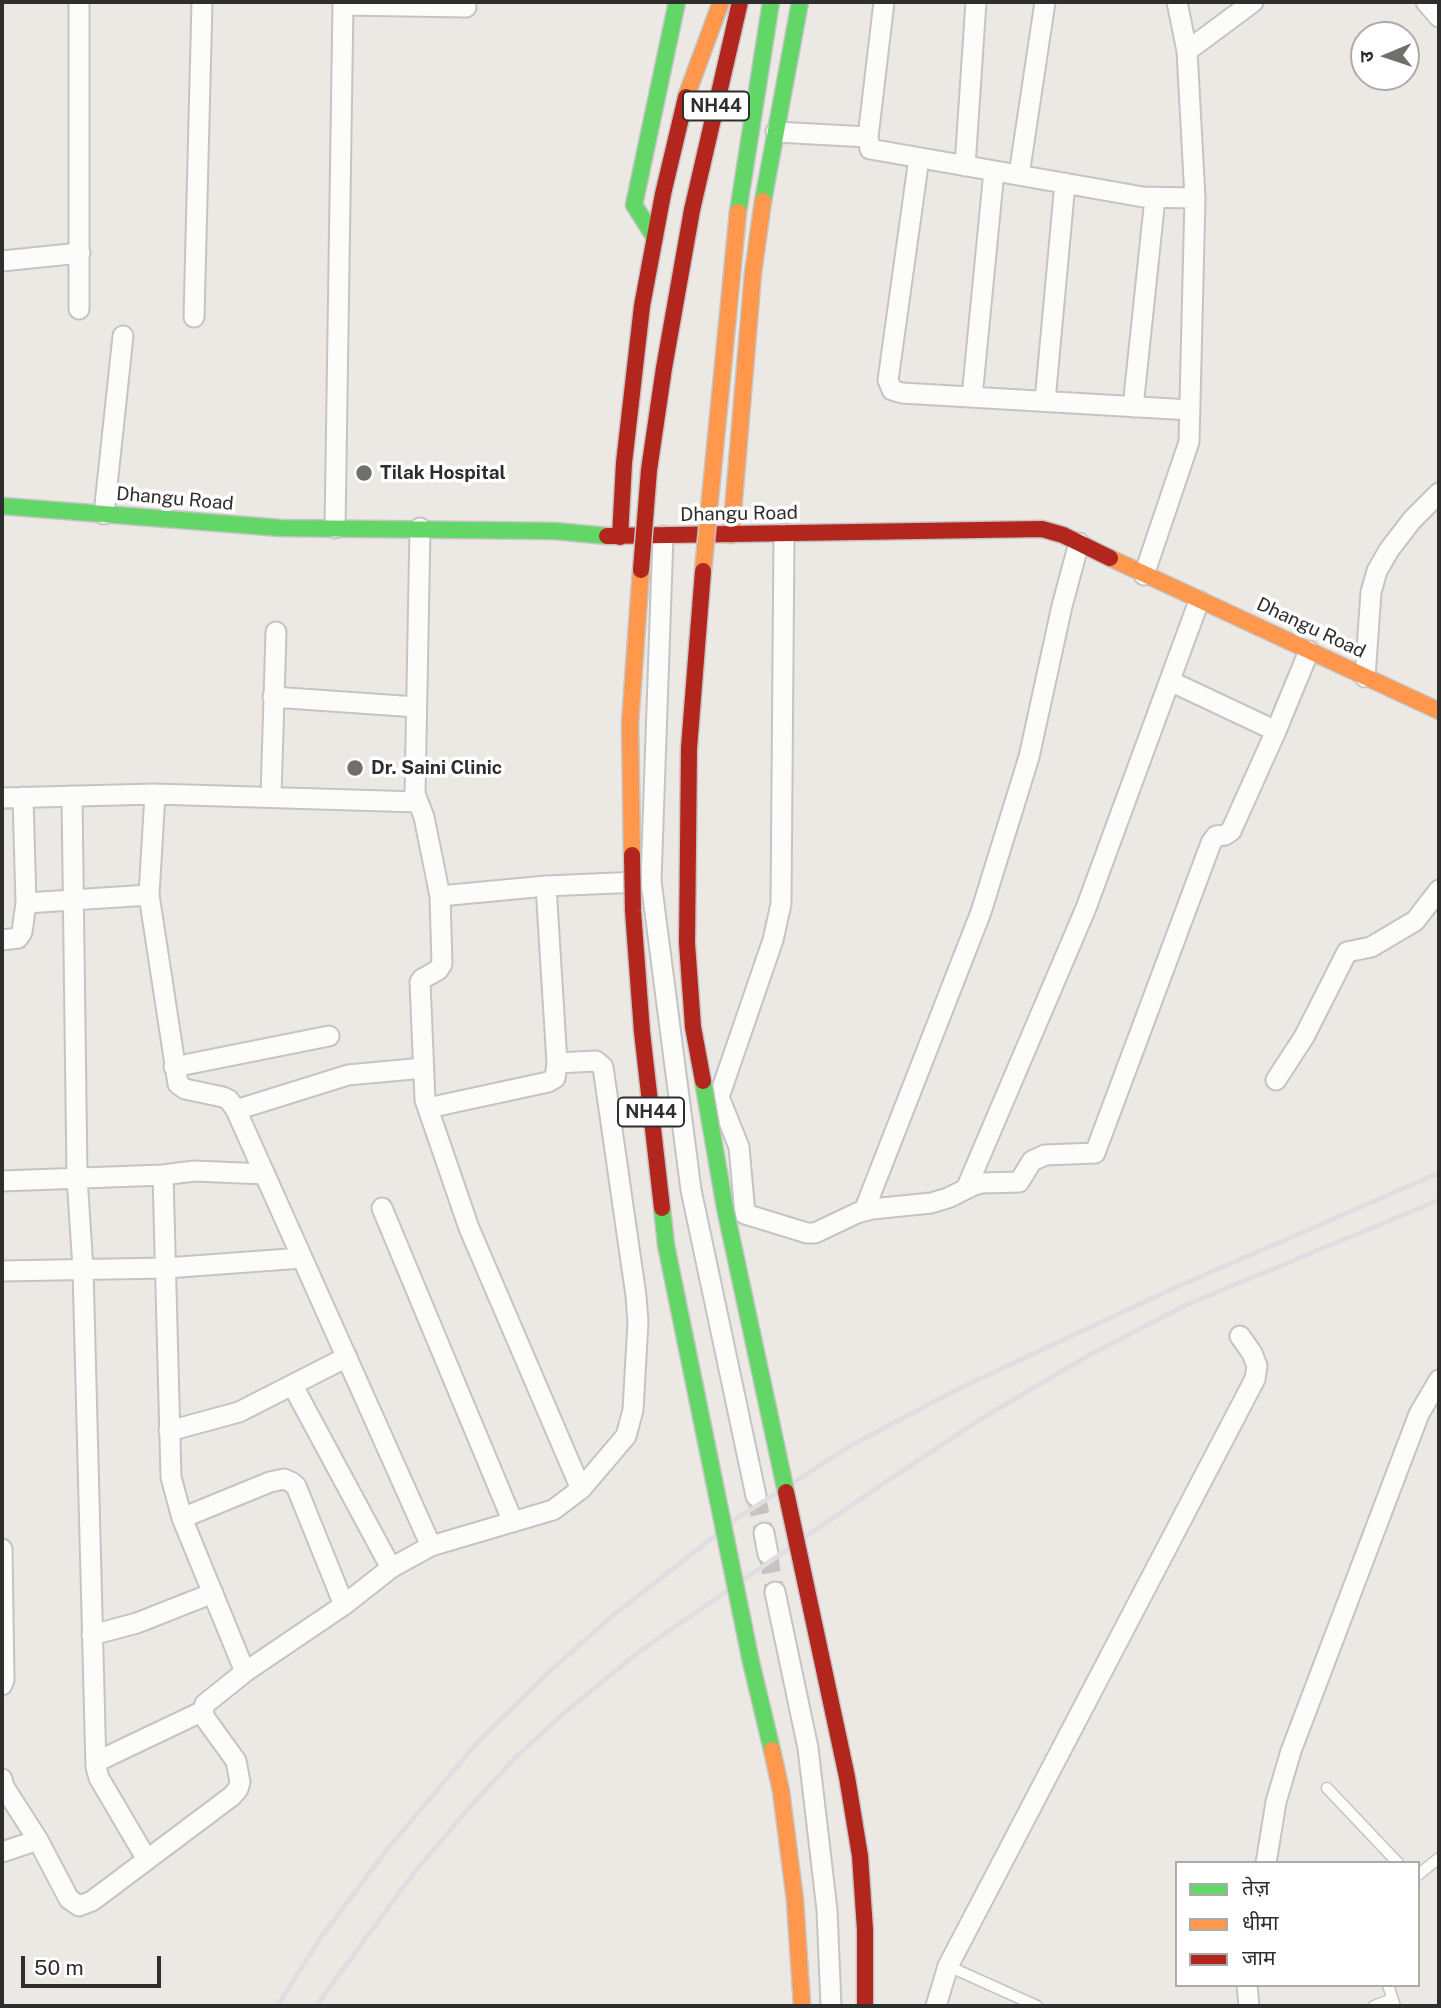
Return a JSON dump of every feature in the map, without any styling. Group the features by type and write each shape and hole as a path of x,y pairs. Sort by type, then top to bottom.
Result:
{"main road":[{"path":"654,238 634,205 677,2"},
{"path":"620,537 624,463 642,306 654,238 680,116 694,70 722,2"},
{"path":"722,2 722,82"},
{"name":"NH44","path":"740,2 692,210 649,470 630,723 633,912 642,1032 666,1245 751,1662 781,1791 795,1900 802,2006"},
{"name":"NH44","path":"771,2 738,212 704,562 689,748 687,943 693,1027 725,1208 847,1777 860,1856 865,1930 865,2006"},
{"path":"731,535 753,273 800,2"},
{"name":"Dhangu Road","path":"2,506 281,528 555,531 620,537 1042,529 1063,534 1199,601 1439,710"}],"street":[{"path":"79,2 79,309"},
{"path":"194,317 202,2"},
{"path":"884,2 868,137 868,146 873,151 1155,198 1195,198"},
{"path":"965,166 976,2"},
{"path":"1019,175 1045,2"},
{"path":"1144,575 1189,442 1195,198 1187,51 1177,2"},
{"path":"1187,51 1253,2"},
{"path":"1426,2 1439,17"},
{"path":"335,528 343,3 466,7"},
{"path":"776,132 868,137"},
{"path":"919,158 889,385 897,393 1190,410"},
{"path":"972,397 994,171"},
{"path":"1045,401 1065,183"},
{"path":"1133,407 1155,198"},
{"path":"2,261 80,253"},
{"path":"104,514 123,336"},
{"path":"1365,677 1371,592 1377,571 1412,520 1439,493"},
{"path":"420,528 415,794 424,817 440,896 441,967 420,982 425,1100 469,1228 581,1489"},
{"path":"784,534 781,904 774,940 719,1097 739,1147 746,1214 811,1233 864,1211 931,1203 982,1183 1019,1182 1032,1161 1045,1155 1088,1155 1097,1150 1211,843 1216,836 1231,831 1309,651"},
{"path":"663,536 651,881 691,1190 756,1496"},
{"path":"864,1211 981,912 1029,757 1062,606 1079,543"},
{"path":"966,1189 1086,908 1199,601"},
{"path":"271,796 276,632"},
{"path":"1170,681 1276,731"},
{"path":"273,697 416,707"},
{"path":"2,798 155,794 418,802"},
{"path":"155,794 149,895 174,1067 181,1087 223,1097 229,1100 236,1110 431,1546"},
{"path":"72,796 77,1177 83,1269 96,1762 99,1778 146,1858"},
{"path":"2,940 18,938 20,935 26,903 23,797"},
{"path":"440,896 546,886 651,881"},
{"path":"428,1108 555,1079 546,886"},
{"path":"1276,1080 1304,1037 1347,952 1371,947 1415,921 1439,890"},
{"path":"26,903 149,895"},
{"path":"174,1067 328,1036"},
{"path":"96,1762 203,1711 205,1704 245,1672 344,1605 391,1567 431,1546 553,1510 581,1489 626,1436 633,1410 638,1322 603,1067 596,1061 556,1063"},
{"path":"236,1110 348,1074 424,1069"},
{"path":"2,1181 163,1175 194,1171 265,1174"},
{"path":"163,1175 171,1477 182,1518 245,1672"},
{"path":"382,1208 513,1522"},
{"path":"2,1272 166,1268 302,1258"},
{"path":"936,2006 948,1966 1255,1379 1258,1366 1240,1336"},
{"path":"169,1431 239,1412 347,1357"},
{"path":"1266,1861 1276,1802 1292,1751 1419,1414 1439,1380"},
{"path":"293,1386 391,1567"},
{"path":"182,1518 270,1482 284,1479 291,1482 296,1486 344,1605"},
{"path":"764,1533 768,1554"},
{"path":"2,1549 2,1685"},
{"path":"775,1592 808,1748 827,1910 831,2006"},
{"path":"93,1635 147,1619 212,1593"},
{"path":"2,1779 4,1787 69,1899 79,1906 92,1901 238,1789 240,1782 236,1761 203,1711"},
{"path":"2,1852 37,1840"},
{"path":"1247,1987 1249,2006"}],"lane":[{"path":"1327,1788 1396,1861"},
{"path":"1420,1873 1439,1858"},
{"path":"948,1966 1037,2006"},
{"path":"1374,2006 1394,2002"}],"tunnel":[{"path":"756,1496 764,1533"},
{"path":"768,1554 775,1592"}],"railway":[{"path":"277,2006 322,1936 389,1847 477,1743 549,1672 611,1617 739,1517 852,1445 958,1389 1170,1290 1439,1173"},
{"path":"316,2006 413,1874 469,1808 515,1758 564,1713 640,1651 979,1420 1086,1357 1186,1305 1439,1200"}],"traffic: fast":[{"path":"655,238 634,205 677,2"},
{"path":"738,212 771,2"},
{"path":"763,201 800,2"},
{"path":"2,506 281,528 555,531 607,536"},
{"path":"703,1081 725,1208 786,1492"},
{"path":"662,1208 666,1245 751,1662 772,1750"}],"traffic: slow":[{"path":"686,97 721,2"},
{"path":"731,535 753,273 763,201"},
{"path":"703,571 738,212"},
{"path":"1110,558 1439,711"},
{"path":"632,855 630,723 641,570"},
{"path":"772,1750 781,1791 795,1900 802,2006"}],"traffic: jam":[{"path":"692,210 740,2"},
{"path":"620,537 624,463 642,306 663,194 686,97"},
{"path":"641,570 649,470 692,210"},
{"path":"607,536 1042,529 1063,535 1110,558"},
{"path":"703,571 689,748 687,943 693,1027 703,1081"},
{"path":"632,855 633,911 642,1032 662,1208"},
{"path":"786,1492 847,1777 860,1856 865,1930 865,2006"}],"place":[{"name":"Tilak Hospital","path":"364,473"},
{"name":"Dr. Saini Clinic","path":"355,768"}]}
